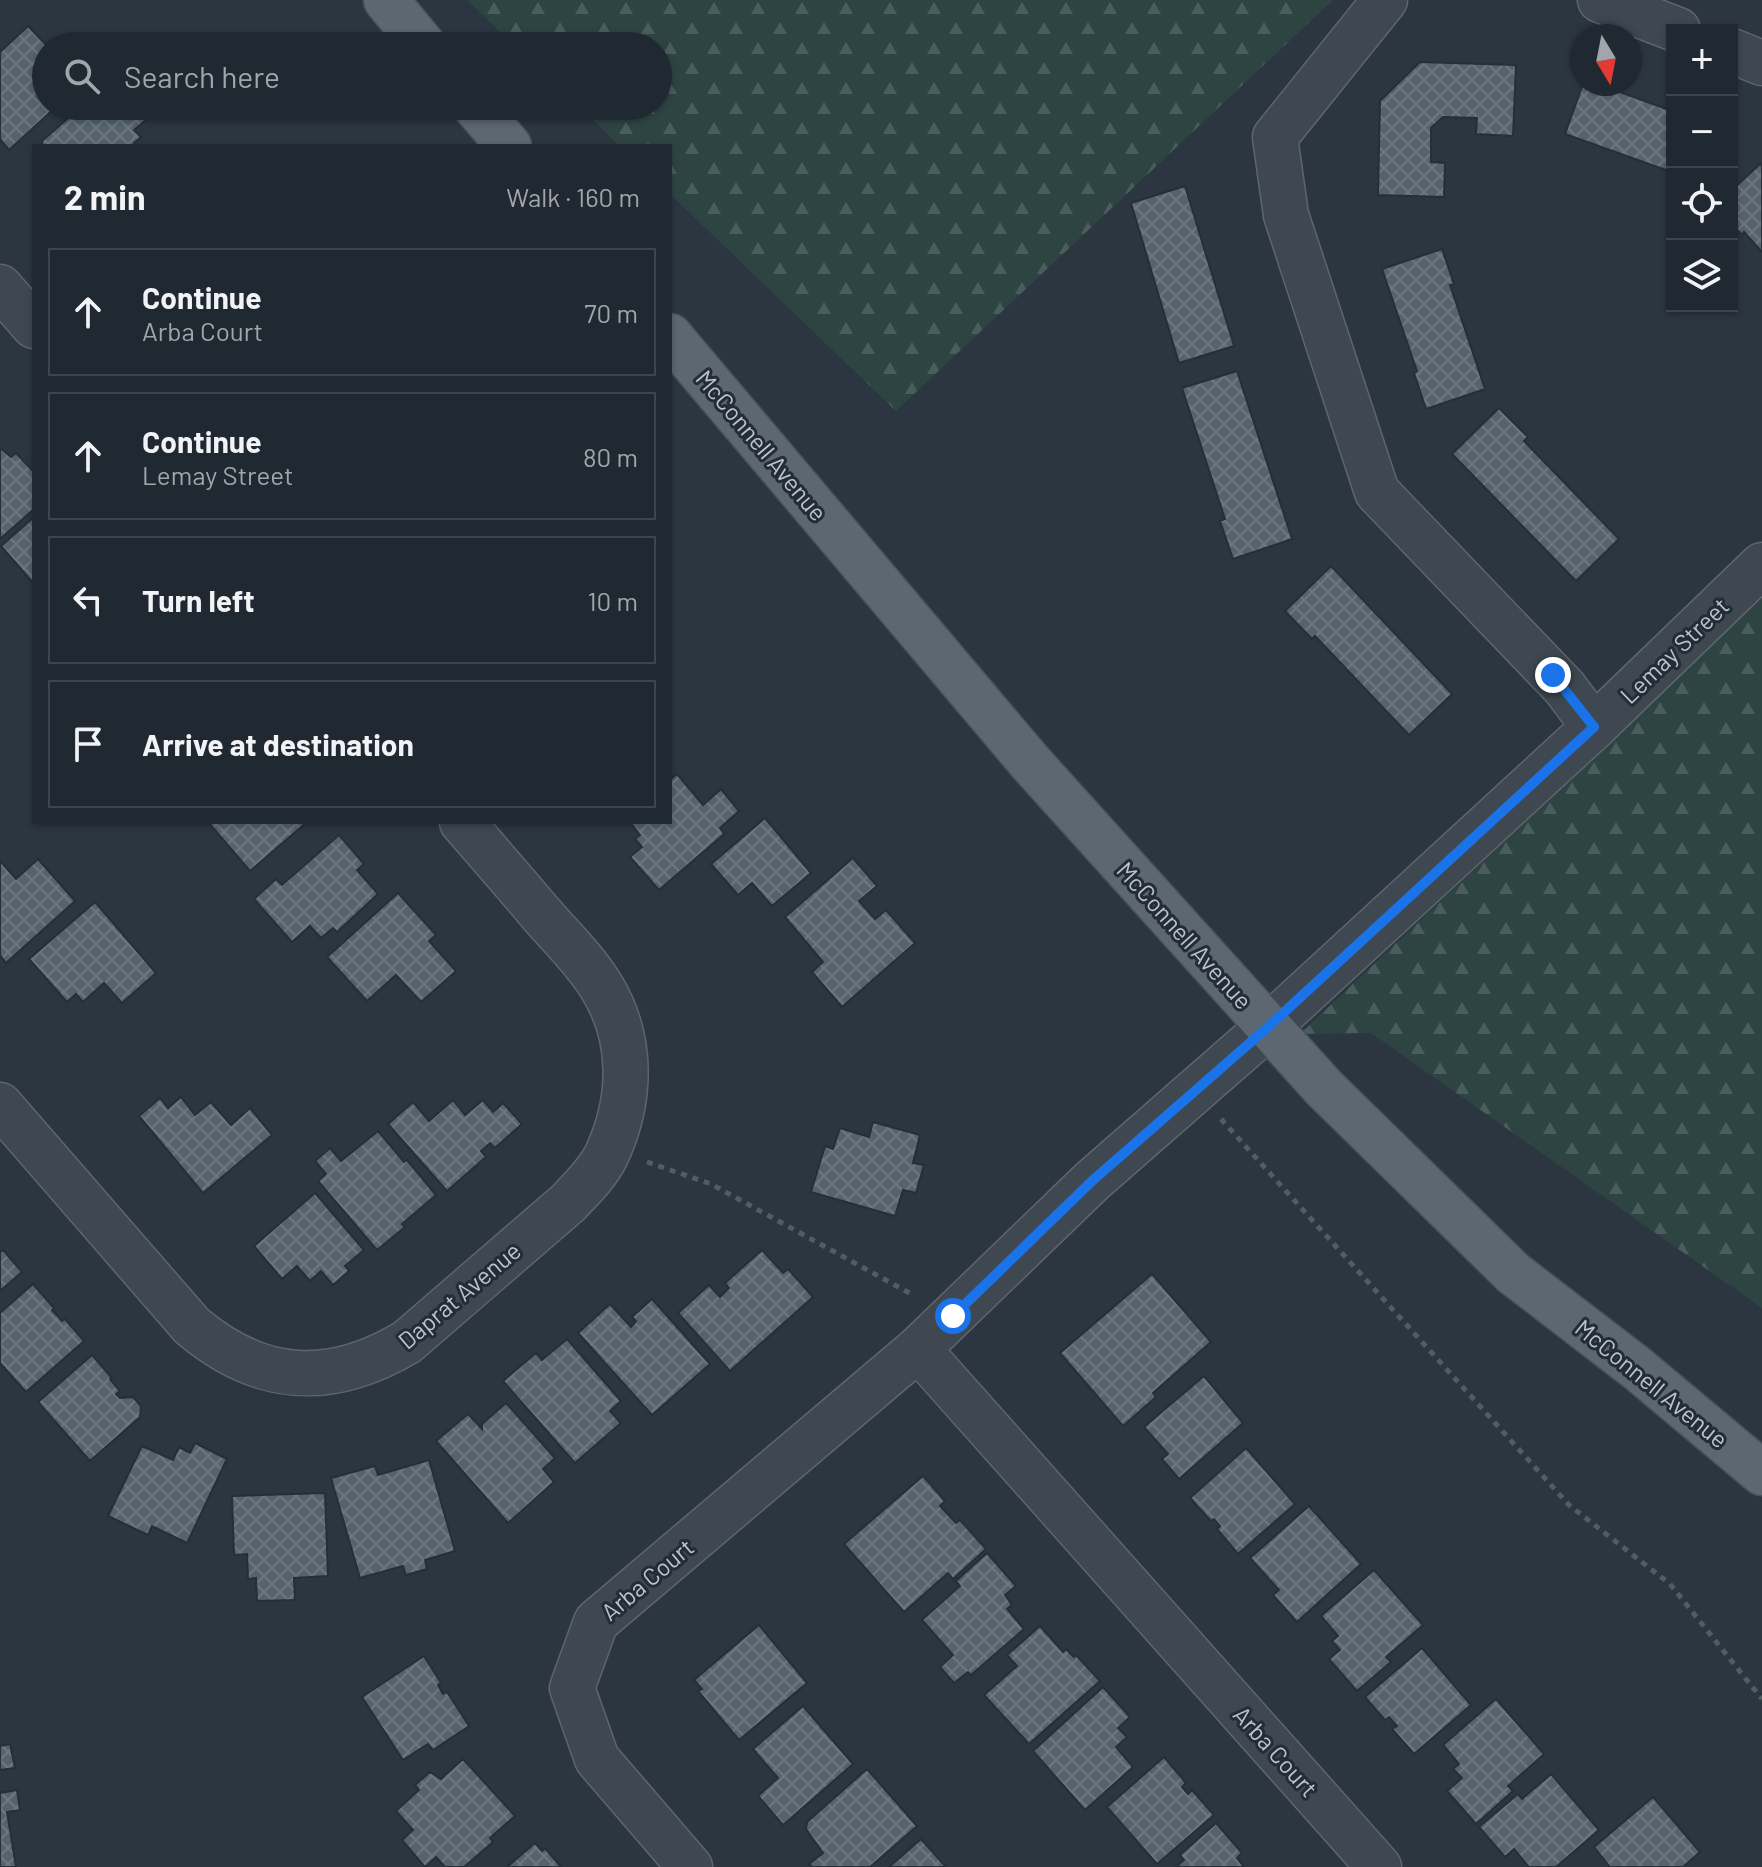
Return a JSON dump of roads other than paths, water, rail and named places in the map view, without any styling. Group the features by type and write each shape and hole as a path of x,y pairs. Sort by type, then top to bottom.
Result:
{"main road":[{"path":"386,0 412,32"},
{"path":"487,120 507,144"},
{"name":"McConnell Avenue","path":"672,338 1029,761 1324,1088 1513,1273 1638,1369 1762,1473"}],"street":[{"path":"1385,0 1275,137 1286,215 1377,492 1565,688 1594,727"},
{"path":"1600,0 1666,25"},
{"path":"1738,53 1762,63"},
{"path":"0,287 32,324"},
{"name":"Lemay Street","path":"1268,1027 1594,727 1762,565"},
{"name":"Daprat Avenue","path":"0,1105 192,1326 215,1345 254,1365 297,1373 326,1373 355,1368 407,1342 568,1203 588,1182 608,1149 622,1116 627,1072 620,1028 602,987 464,824"},
{"name":"Arba Court","path":"690,1867 597,1759 572,1688 596,1622 918,1349 1092,1181 1268,1027"},
{"name":"Arba Court","path":"918,1349 1379,1867"}]}
